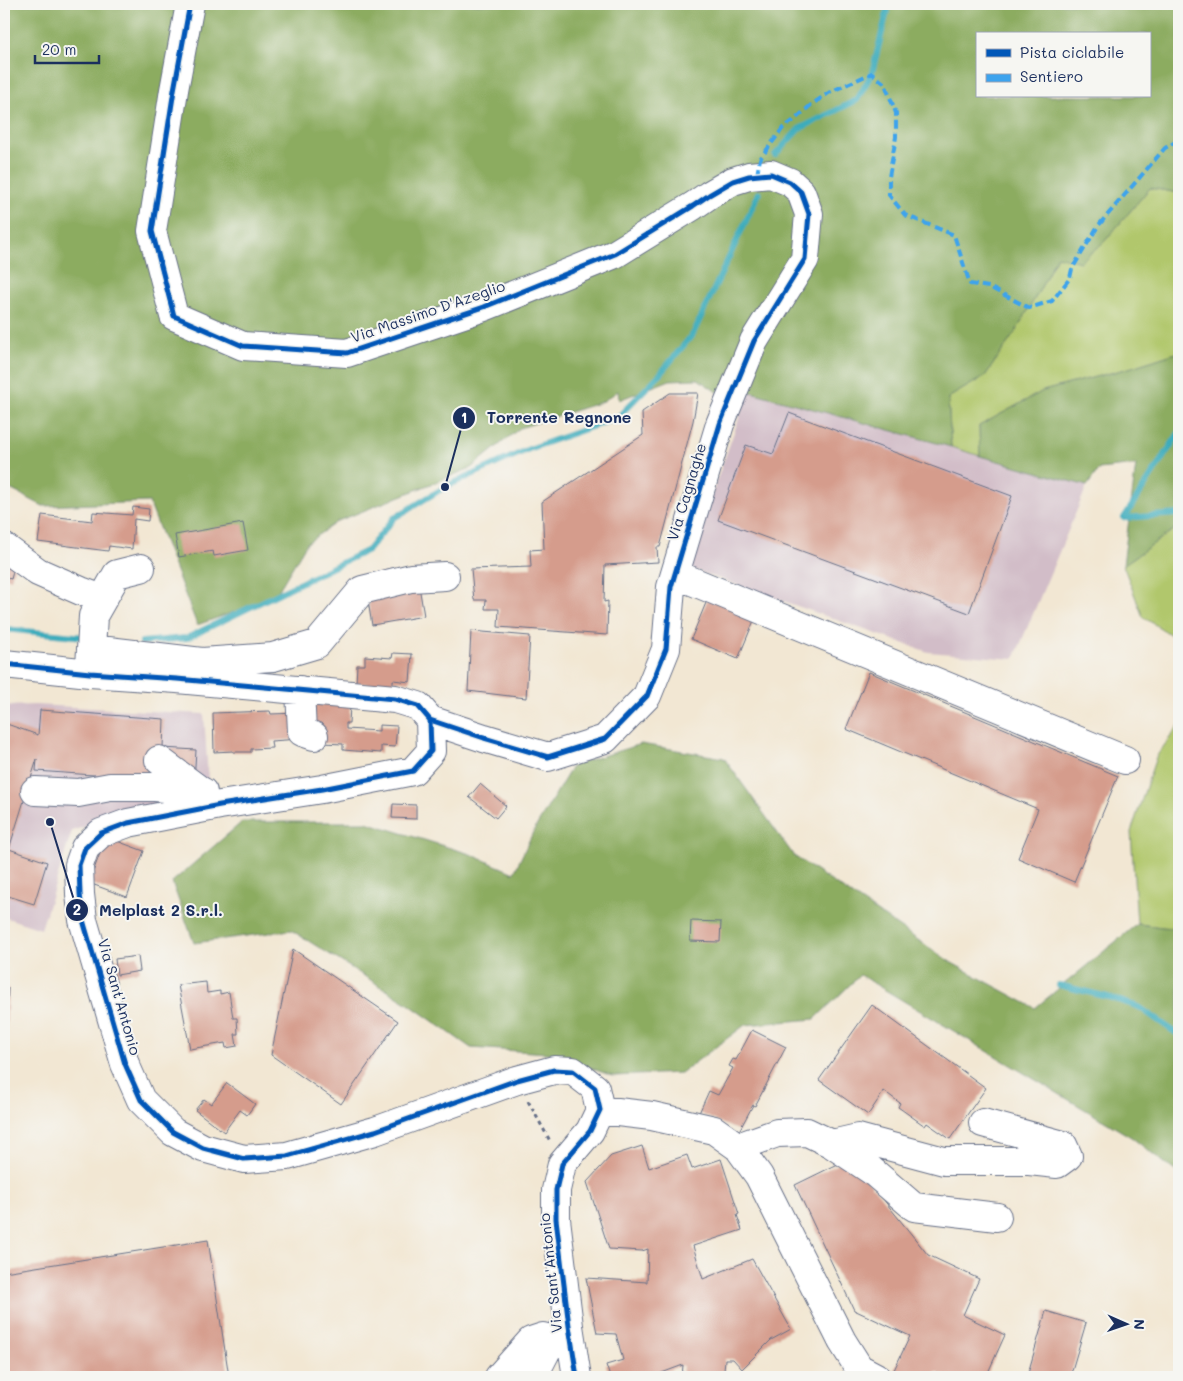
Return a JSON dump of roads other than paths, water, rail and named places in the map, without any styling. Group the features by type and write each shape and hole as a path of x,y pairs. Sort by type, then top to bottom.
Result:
{"street":[{"name":"Via Massimo D'Azeglio","path":"190,4 174,90 152,231 174,316 243,346 347,353 484,307 615,254 693,206"},
{"name":"Via Cagnaghe","path":"430,720 548,757 605,739 647,696 666,649 671,587 720,424 754,341 805,260 809,214 801,192 790,182 770,174 749,176 733,181 693,206"},
{"path":"4,547 38,572 81,591 98,607"},
{"path":"90,661 98,607 117,574 141,568"},
{"path":"675,574 1125,760"},
{"path":"4,664 90,661 202,662 273,657 317,644 362,590 411,578 445,576"},
{"path":"90,661 186,679 395,699 418,706 430,720"},
{"path":"300,690 302,732 314,736"},
{"name":"Via Sant'Antonio","path":"430,720 431,751 413,771 322,789 212,798 128,823 101,834 85,848 79,865 83,920 125,1064 141,1100 173,1132 203,1148 244,1159 287,1156 375,1131 517,1080 554,1070 574,1071 595,1088 600,1110 590,1130 562,1164 556,1190 560,1333 577,1377"},
{"path":"159,760 212,798"},
{"path":"35,791 78,793 110,787 154,787 212,798"},
{"path":"600,1110 652,1116 714,1130 738,1147 759,1176 842,1341 859,1368 876,1377"},
{"path":"832,1144 858,1138 944,1161 1028,1161 1057,1164 1068,1156 1063,1144 984,1124"},
{"path":"738,1147 777,1133 808,1132 832,1144 871,1170 914,1207 997,1217"},
{"path":"499,1377 531,1341 560,1333"},
{"name":"Via Sant'Antonio","path":"533,1377 560,1333"}],"waterway":[{"path":"775,155 799,129 857,100 872,73 889,4"},
{"path":"142,642 187,638 368,550 394,518 445,487 529,449 617,418 660,374 693,334 759,193"},
{"path":"1124,518 1179,433"},
{"path":"1124,518 1179,514"},
{"path":"4,629 85,637"},
{"path":"1059,985 1139,1007 1179,1035"}],"place":[{"name":"Torrente Regnone","path":"445,487"},
{"name":"Melplast 2 S.r.l.","path":"50,822"}]}
